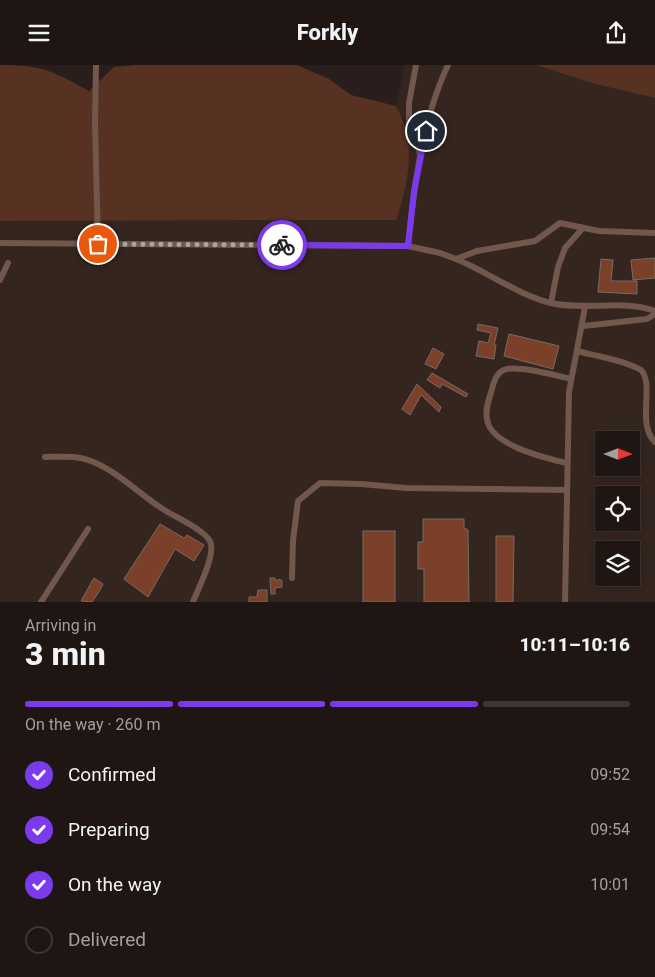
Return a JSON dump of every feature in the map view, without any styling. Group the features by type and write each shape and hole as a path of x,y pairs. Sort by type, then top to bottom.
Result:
{"lane":[{"path":"96,65 94,122 98,244"},
{"path":"416,65 409,121 420,155"},
{"path":"408,246 420,155 437,93 448,65"},
{"path":"456,259 477,251 535,241 560,223 598,231 655,233"},
{"path":"552,303 558,267 565,248 583,228"},
{"path":"0,243 408,246 456,259 552,303 585,307 645,307 655,313 646,319 583,326"},
{"path":"0,280 8,263"},
{"path":"565,602 568,413 571,379 583,326 585,307"},
{"path":"577,351 642,370 648,376 652,417 649,436 655,442"},
{"path":"567,463 545,458 513,445 496,435 487,421 487,405 494,382 499,373 505,369 547,373 571,379"},
{"path":"46,457 73,456 89,460 112,471 164,510 206,535 211,543 211,553 193,602"},
{"path":"292,577 293,541 298,501 320,483 406,488 566,490"},
{"path":"41,602 88,529"}],"shaded area":[{"path":"0,65 37,68 56,74 89,91 114,67 135,65 297,65 329,79 351,95 396,106 407,134 409,162 401,206 396,220 0,221"},
{"path":"405,65 536,65 595,84 655,98 655,602 0,602 0,221 396,220 405,121 396,106"},
{"path":"536,65 655,65 655,98 595,84"}],"building":[{"path":"655,258 655,278 633,280 631,260"},
{"path":"601,259 613,260 611,281 637,281 637,294 598,292"},
{"path":"478,324 498,328 494,345 496,345 494,359 476,356 479,341 488,343 491,333 477,330"},
{"path":"509,334 559,346 553,369 504,356"},
{"path":"433,348 444,354 436,369 425,364"},
{"path":"432,373 468,394 466,397 442,384 440,388 427,380"},
{"path":"417,384 441,407 439,412 421,395 410,415 402,409"},
{"path":"423,519 464,519 464,528 468,530 469,602 424,602 424,569 418,569 418,542 423,542"},
{"path":"160,524 184,538 187,535 204,545 194,561 175,549 148,597 124,579"},
{"path":"363,531 395,531 395,602 363,602"},
{"path":"496,536 514,536 513,602 496,602"},
{"path":"94,578 103,584 100,590 92,602 81,601"},
{"path":"270,578 275,578 275,581 280,579 282,581 282,587 275,588 275,594 271,594"},
{"path":"258,590 267,590 267,602 249,602 249,597 257,597"}],"way so far":[{"path":"98,244 282,245"}],"route":[{"path":"282,245 408,246 414,191 426,131"}]}
